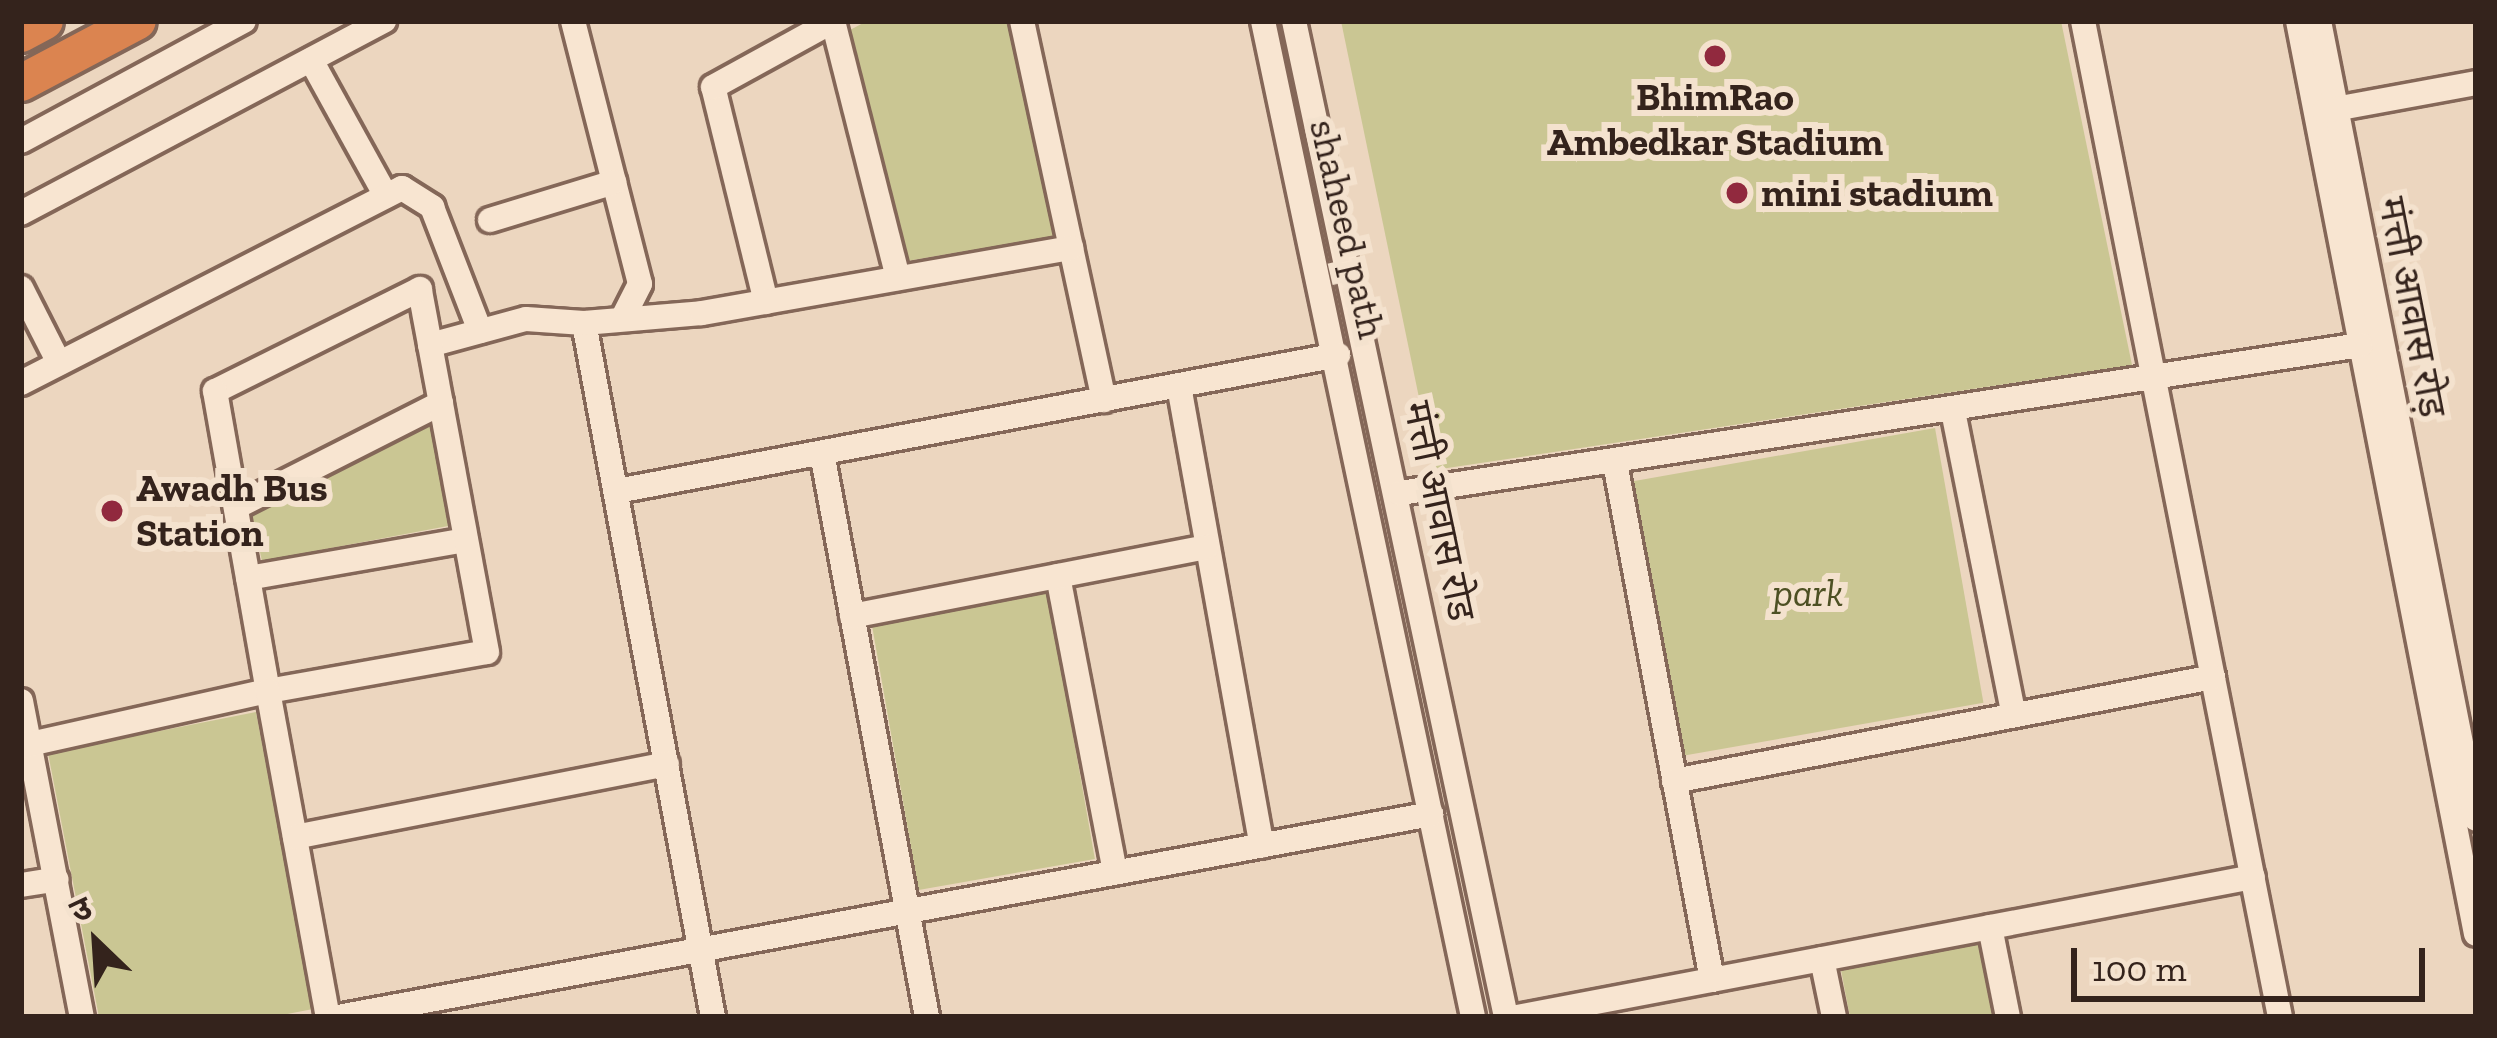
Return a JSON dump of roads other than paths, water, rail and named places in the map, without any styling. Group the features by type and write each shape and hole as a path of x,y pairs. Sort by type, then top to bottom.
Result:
{"highway":[{"path":"21,34 45,21"},
{"path":"21,83 138,21"}],"street":[{"path":"21,141 244,21"},
{"path":"21,213 311,60 352,28 384,21"},
{"path":"573,21 640,284 624,315"},
{"path":"766,302 713,86 833,21 898,278"},
{"path":"1022,21 1104,400"},
{"name":"shaheed path","path":"1263,21 1338,356 1469,1016"},
{"name":"मंत्ती आवास रोड","path":"1294,21 1400,494 1506,1017"},
{"path":"2083,21 2281,1017"},
{"path":"2299,21 2326,110 2361,345 2471,888 2476,934"},
{"name":"मंत्ती आवास रोड़","path":"2319,21 2326,110 2476,819"},
{"path":"311,60 386,196"},
{"path":"2326,110 2476,83"},
{"path":"1282,102 1311,95"},
{"path":"490,220 614,182"},
{"path":"21,383 403,188 433,207 480,331"},
{"path":"430,345 526,319 584,323 766,302 1071,248"},
{"path":"21,288 58,364"},
{"path":"26,745 268,691 488,652 420,290 215,391 268,691 328,1017"},
{"path":"584,323 713,1017"},
{"path":"1400,494 2361,345"},
{"path":"616,491 1338,356"},
{"path":"1179,386 1262,846"},
{"path":"236,508 441,403"},
{"path":"1953,411 2014,716"},
{"path":"822,453 927,1017"},
{"path":"1615,463 1712,980"},
{"path":"248,578 466,540"},
{"path":"852,616 1206,548"},
{"path":"1058,576 1115,873"},
{"path":"1674,781 2213,677"},
{"path":"21,701 82,1017"},
{"path":"295,838 667,764"},
{"path":"338,1017 1432,814"},
{"path":"1517,1017 2253,877"},
{"path":"21,886 57,879"},
{"path":"1990,927 2008,1017"},
{"path":"1822,959 1834,1017"}],"place":[{"name":"BhimRao Ambedkar Stadium","path":"1715,56"},
{"name":"mini stadium","path":"1737,193"},
{"name":"Awadh Bus Station","path":"112,511"}],"park label":[{"name":"park","path":"1808,593"}]}
